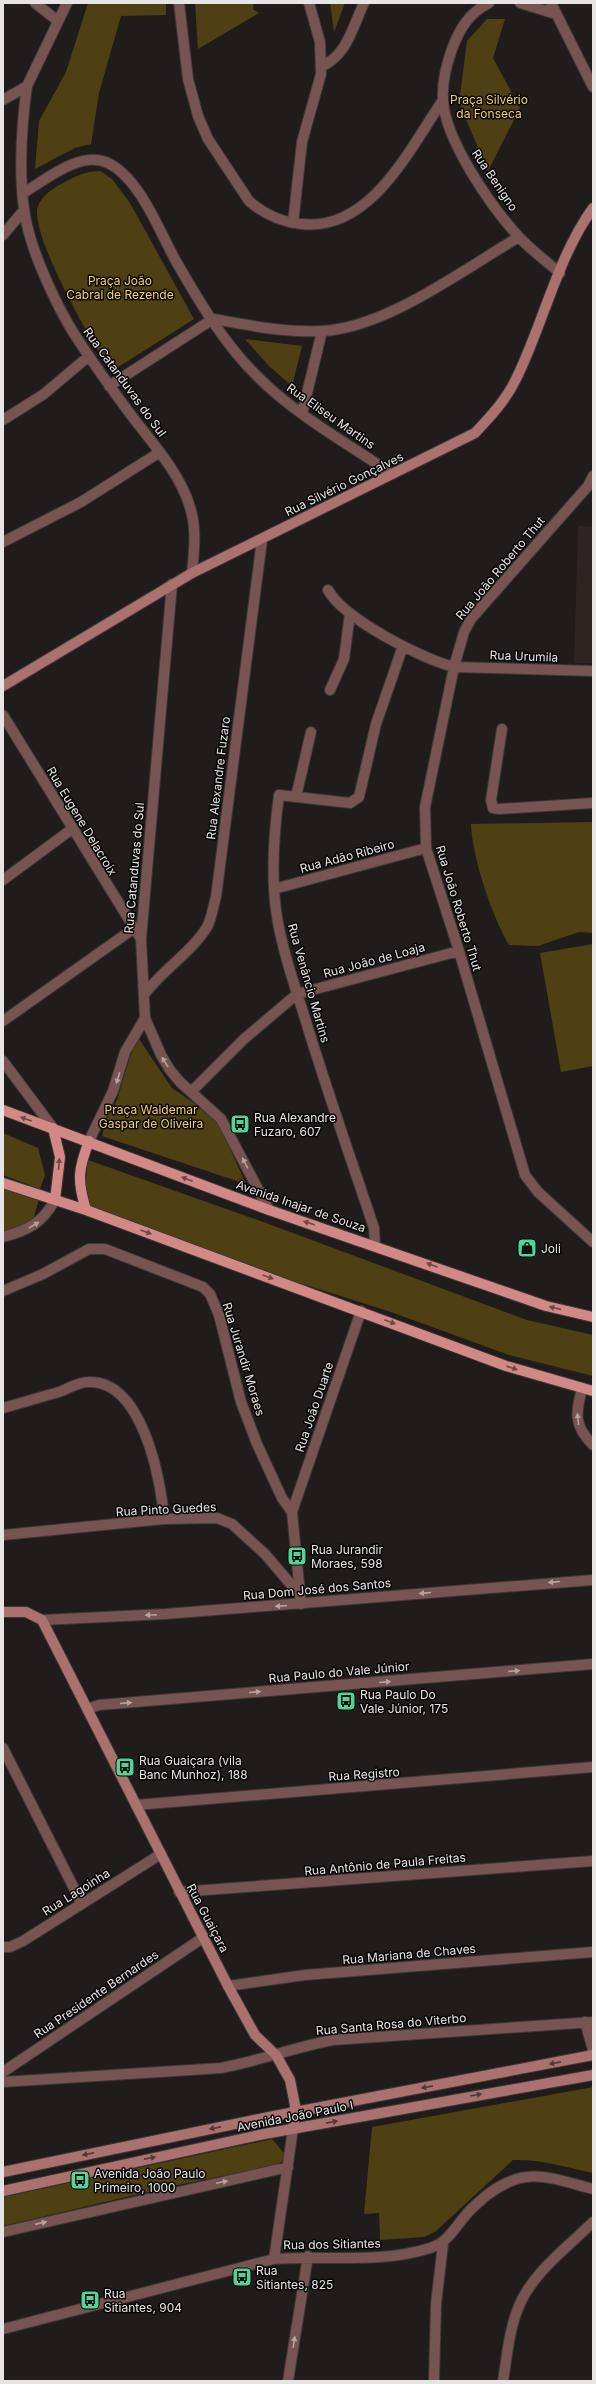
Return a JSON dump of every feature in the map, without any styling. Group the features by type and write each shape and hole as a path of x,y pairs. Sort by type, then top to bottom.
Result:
{"main road":[{"name":"Avenida Inajar de Souza","path":"3,1110 269,1210 376,1245 546,1306 593,1317"},
{"path":"53,1128 60,1157 55,1200"},
{"path":"86,1210 81,1195 79,1172 89,1142"},
{"path":"3,1183 86,1210 526,1373 593,1390"}],"street":[{"path":"35,3 58,21"},
{"name":"Rua Catanduvas do Sul","path":"67,3 28,86 22,122 24,210 29,233 52,292 73,331 110,386 160,452 183,488 191,508 194,528 192,573"},
{"path":"179,3 190,90 208,139 249,201 268,215 293,223 320,225 350,214 381,190 396,172 443,100"},
{"path":"293,223 302,142 321,67 320,42 309,3"},
{"path":"321,67 333,61 340,54 350,37 364,3"},
{"name":"Rua Benigno","path":"489,3 476,10 458,33 448,60 443,100 451,132 465,162 488,198 519,237 560,273"},
{"path":"520,3 556,14"},
{"path":"551,3 593,87"},
{"path":"3,100 28,86"},
{"name":"Rua Eliseu Martins","path":"23,193 82,160 94,159 107,162 121,170 139,194 178,264 232,348 257,376 302,414 392,474"},
{"name":"Rua Silvério Gonçalves","path":"3,686 192,573 262,540 475,433 498,408 517,378 560,273 589,222 593,208"},
{"path":"3,235 24,210"},
{"path":"110,386 213,319 276,329 322,331 360,325 391,312 519,237"},
{"path":"302,414 322,331"},
{"path":"3,420 44,394 89,356"},
{"path":"3,542 81,502 160,452"},
{"name":"Rua João Roberto Thut","path":"593,476 591,486 471,620 464,632 454,667 425,807 426,848 459,951 525,1175 538,1192 593,1242"},
{"name":"Rua Alexandre Fuzaro","path":"144,995 156,978 195,942 208,926 216,897 262,540"},
{"name":"Rua Catanduvas do Sul","path":"145,1018 141,939 172,584"},
{"path":"328,590 332,597 350,613 403,646 454,667"},
{"path":"330,690 344,659 350,613"},
{"name":"Rua Venâncio Martins","path":"376,1245 374,1228 325,1084 297,994 276,911 274,889 279,795 350,803 355,802 359,797 376,724 403,646"},
{"name":"Rua Urumila","path":"454,667 593,671"},
{"name":"Rua Eugene Delacroix","path":"3,715 133,929 141,939"},
{"path":"502,729 491,800 493,808 499,809 593,803"},
{"path":"296,797 311,732"},
{"path":"3,880 72,829"},
{"name":"Rua Adão Ribeiro","path":"274,889 426,848"},
{"path":"3,1021 133,929"},
{"name":"Rua João de Loaja","path":"191,1092 244,1039 297,994 459,951"},
{"path":"145,1018 161,1055 170,1070 191,1092 221,1119 269,1210"},
{"path":"89,1142 113,1091 125,1052 145,1018"},
{"path":"3,1061 53,1128"},
{"path":"3,1236 31,1227 42,1220 55,1200"},
{"name":"Rua Jurandir Moraes","path":"3,1291 43,1274 89,1249 105,1249 203,1287 210,1294 219,1315 241,1402 282,1498 292,1512 300,1599"},
{"name":"Rua João Duarte","path":"292,1512 361,1311"},
{"path":"3,1408 87,1382 102,1383 114,1388 132,1410 151,1449 162,1491 164,1520"},
{"path":"582,1388 577,1420 579,1427 593,1445"},
{"name":"Rua Pinto Guedes","path":"3,1534 164,1520 217,1518 225,1520 265,1554 300,1599"},
{"name":"Rua Dom José dos Santos","path":"42,1620 300,1599 593,1580"},
{"path":"3,1612 21,1611 32,1614 42,1620"},
{"name":"Rua Guaiçara","path":"42,1620 228,1986 255,2035 276,2056 290,2080 295,2112 274,2259"},
{"name":"Rua Paulo do Vale Júnior","path":"87,1709 99,1705 593,1664"},
{"path":"3,1748 82,1904"},
{"name":"Rua Registro","path":"136,1805 593,1767"},
{"name":"Rua Lagoinha","path":"3,1947 10,1947 23,1941 161,1854"},
{"name":"Rua Antônio de Paula Freitas","path":"179,1892 593,1861"},
{"name":"Rua Presidente Bernardes","path":"3,2072 204,1937"},
{"name":"Rua Mariana de Chaves","path":"228,1986 306,1975 593,1952"},
{"path":"589,2022 593,2050"},
{"name":"Rua Santa Rosa do Viterbo","path":"3,2082 221,2068 276,2056 304,2045 333,2040 589,2022"},
{"name":"Avenida João Paulo I","path":"3,2172 295,2112 593,2055"},
{"name":"Avenida João Paulo I","path":"3,2191 75,2176 125,2163 293,2129 593,2075"},
{"path":"3,2232 288,2167"},
{"path":"434,2381 436,2304 443,2244 476,2204 509,2181 532,2176 593,2188"},
{"path":"503,2381 518,2307 525,2292 537,2276 593,2222"},
{"name":"Rua dos Sitiantes","path":"3,2329 274,2259 308,2256 401,2256 443,2244"},
{"path":"288,2381 308,2256"}],"shaded area":[{"path":"578,526 593,527 593,663 574,663"}],"green space":[{"path":"88,3 166,3 166,15 121,16 99,93 91,144 75,148 35,169 39,121 66,72"},
{"path":"195,3 254,3 253,9 259,13 198,49"},
{"path":"330,3 345,3 334,32"},
{"name":"Praça Silvério da Fonseca","path":"487,19 505,19 493,58 520,108 488,171 459,103 467,41"},
{"name":"Praça João Cabral de Rezende","path":"100,171 112,179 130,203 194,319 112,371 66,293 45,245 39,226 37,211 43,198 55,188 81,174"},
{"path":"245,339 302,346 292,386 269,366"},
{"path":"593,822 593,933 579,932 538,946 509,945 496,918 484,886 475,853 471,824"},
{"path":"593,944 593,1066 561,1072 540,953"},
{"name":"Praça Waldemar Gaspar de Oliveira","path":"139,1039 172,1088 216,1118 246,1184 102,1136 107,1118 117,1100 130,1056"},
{"path":"3,1133 38,1148 45,1175 40,1189 3,1175"},
{"path":"88,1160 266,1223 527,1320 593,1335 593,1376 509,1355 391,1312 224,1259 89,1209 85,1189"},
{"path":"3,1182 40,1195 31,1227 3,1237"},
{"path":"593,2087 593,2173 543,2162 513,2160 436,2231 424,2237 380,2240 379,2213 364,2214 372,2127"},
{"path":"272,2139 284,2153 282,2162 271,2166 173,2186 3,2226 3,2197"}],"place":[{"name":"Rua Alexandre Fuzaro, 607","path":"240,1124"},
{"name":"Joli","path":"527,1248"},
{"name":"Rua Jurandir Moraes, 598","path":"297,1556"},
{"name":"Rua Paulo Do Vale Júnior, 175","path":"346,1701"},
{"name":"Rua Guaiçara (vila Banc Munhoz), 188","path":"125,1767"},
{"name":"Avenida João Paulo Primeiro, 1000","path":"80,2180"},
{"name":"Rua Sitiantes, 825","path":"242,2277"},
{"name":"Rua Sitiantes, 904","path":"90,2300"}]}
